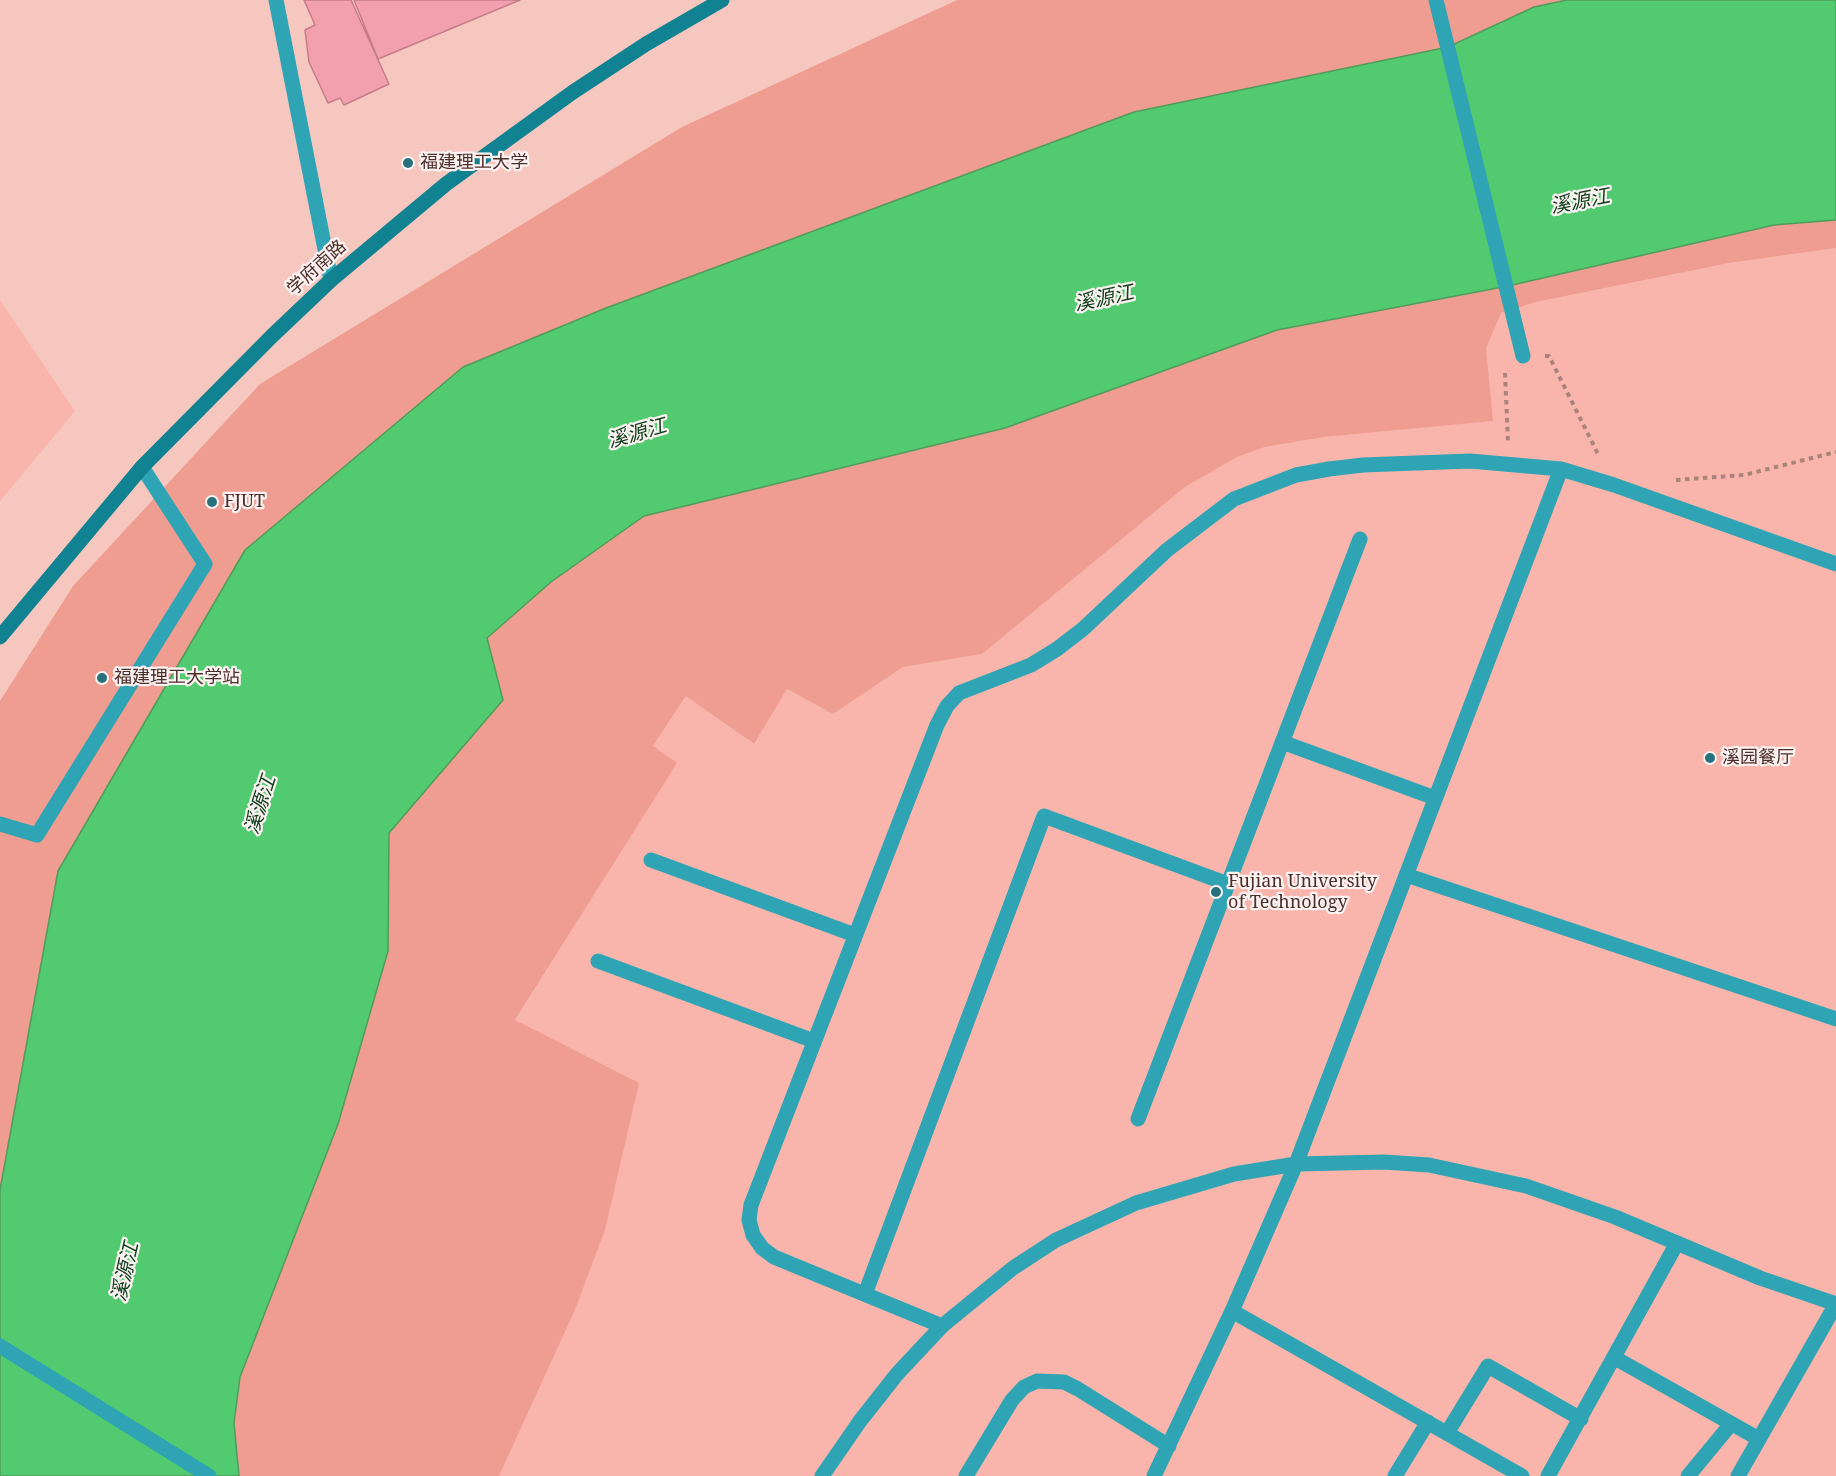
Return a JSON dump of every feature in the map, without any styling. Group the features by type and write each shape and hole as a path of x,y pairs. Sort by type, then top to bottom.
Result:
{"main road":[{"name":"学府南路","path":"0,637 142,467 256,351 332,280 446,184 573,92 646,44 722,0"}],"street":[{"path":"276,0 332,280"},
{"path":"1436,0 1517,322 1523,356"},
{"path":"942,1326 774,1257 762,1248 753,1235 749,1220 751,1205 937,725 947,706 959,693 1031,665 1057,649 1083,629 1167,550 1234,499 1267,484 1296,475 1362,465 1470,461 1509,462 1561,469 1614,485 1836,564"},
{"path":"0,824 37,835 205,564 142,467"},
{"path":"1154,1476 1232,1311 1296,1164 1561,469"},
{"path":"1138,1119 1360,539"},
{"path":"1282,742 1435,798"},
{"path":"865,1294 1044,816 1228,884"},
{"path":"651,860 855,935"},
{"path":"1406,875 1836,1019"},
{"path":"598,961 814,1041"},
{"path":"822,1476 867,1411 897,1374 942,1326 1013,1268 1056,1240 1136,1203 1234,1174 1296,1164 1384,1162 1429,1165 1526,1186 1570,1200 1760,1278 1836,1304 1738,1476"},
{"path":"1548,1476 1677,1243"},
{"path":"1232,1311 1522,1476"},
{"path":"0,1346 209,1476"},
{"path":"1615,1358 1759,1439"},
{"path":"1447,1433 1488,1366 1581,1419"},
{"path":"966,1476 1012,1400 1023,1387 1037,1381 1064,1382 1168,1446"},
{"path":"1395,1476 1428,1422"},
{"path":"1688,1476 1731,1424"}],"path":[{"path":"1509,462 1505,359 1549,356 1614,485"},
{"path":"1673,480 1744,475 1836,452"}],"shaded area":[{"path":"957,0 1836,0 1836,248 1729,263 1536,302 1501,313 1486,348 1493,421 1324,437 1265,447 1237,457 1185,487 982,654 903,667 833,714 787,689 754,744 686,696 653,746 677,763 515,1020 639,1083 605,1230 575,1310 499,1476 0,1476 0,701 73,586 260,384 682,127"},
{"name":"Fujian University of Technology","path":"1836,248 1836,1476 499,1476 575,1310 605,1230 515,1021 676,763 653,746 687,695 753,744 787,689 833,714 903,667 982,654 1185,487 1237,457 1265,447 1324,437 1492,421 1486,348 1500,313 1536,302 1729,263"},
{"path":"0,300 75,411 0,501"}],"water":[{"name":"溪源江","path":"1567,0 1836,0 1836,220 1774,225 1508,286 1277,330 1005,428 644,516 551,582 487,638 503,700 389,833 388,951 338,1124 240,1377 234,1423 239,1476 0,1476 0,1190 58,871 245,550 463,367 606,308 1134,112 1448,47 1534,7"}],"building":[{"path":"304,0 351,0 389,84 344,105 340,98 328,103 309,62 305,30 315,25"},
{"path":"354,0 520,0 378,59"}],"place":[{"name":"福建理工大学","path":"408,163"},
{"name":"FJUT","path":"212,502"},
{"name":"福建理工大学站","path":"102,678"},
{"name":"溪园餐厅","path":"1710,758"},
{"name":"Fujian University of Technology","path":"1216,892"}]}
